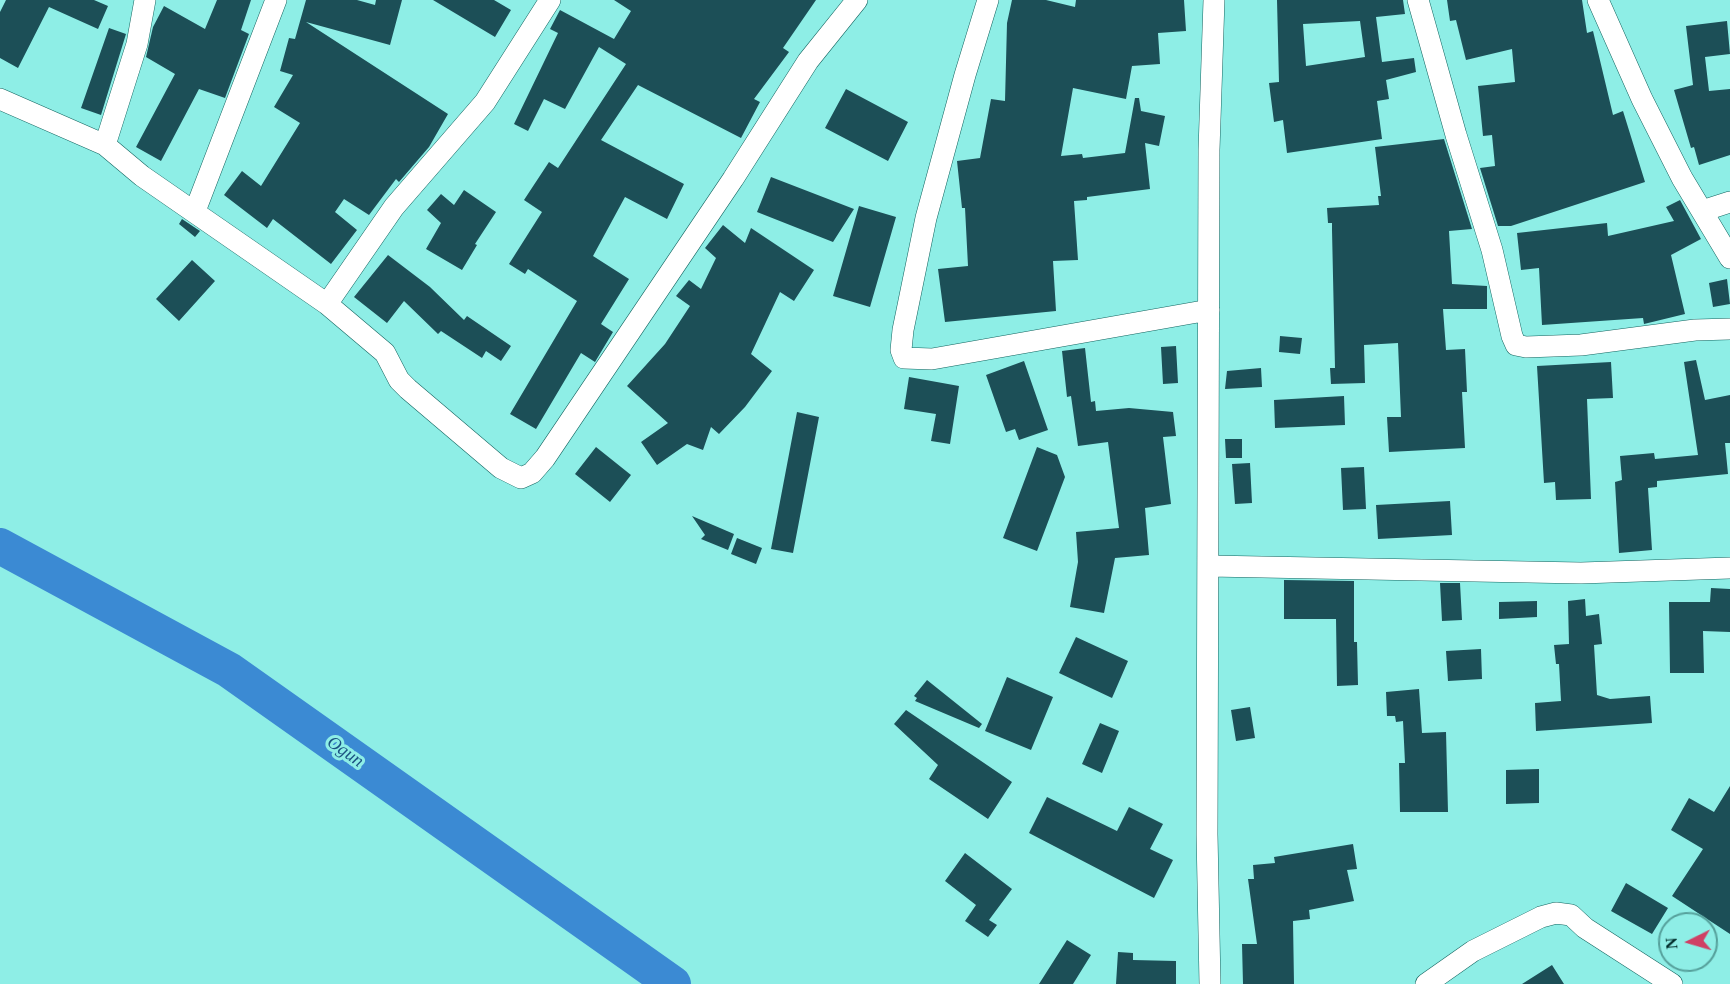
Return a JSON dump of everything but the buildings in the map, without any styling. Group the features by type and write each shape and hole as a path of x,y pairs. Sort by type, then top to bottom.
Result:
{"street":[{"path":"105,145 137,44 145,0"},
{"path":"195,211 276,0"},
{"path":"327,304 394,207 485,102 550,0"},
{"path":"0,99 105,145 142,176 327,304 385,353 399,380 408,389 501,468 521,478 532,472 545,458 631,334 808,61 856,0"},
{"path":"988,0 964,75 926,218 903,330 901,350 904,358 932,358 1209,310"},
{"path":"1210,984 1207,834 1209,150 1214,0"},
{"path":"1418,0 1455,135 1492,250 1516,345 1526,347 1581,345 1695,330 1730,328"},
{"path":"1598,0 1642,99 1730,258"},
{"path":"1702,211 1730,202"},
{"path":"1209,566 1581,573 1730,568"},
{"path":"1426,984 1473,951 1541,917 1557,913 1571,915 1585,928 1671,984"}],"waterway":[{"name":"Ogun","path":"0,546 229,670 673,984"}]}
